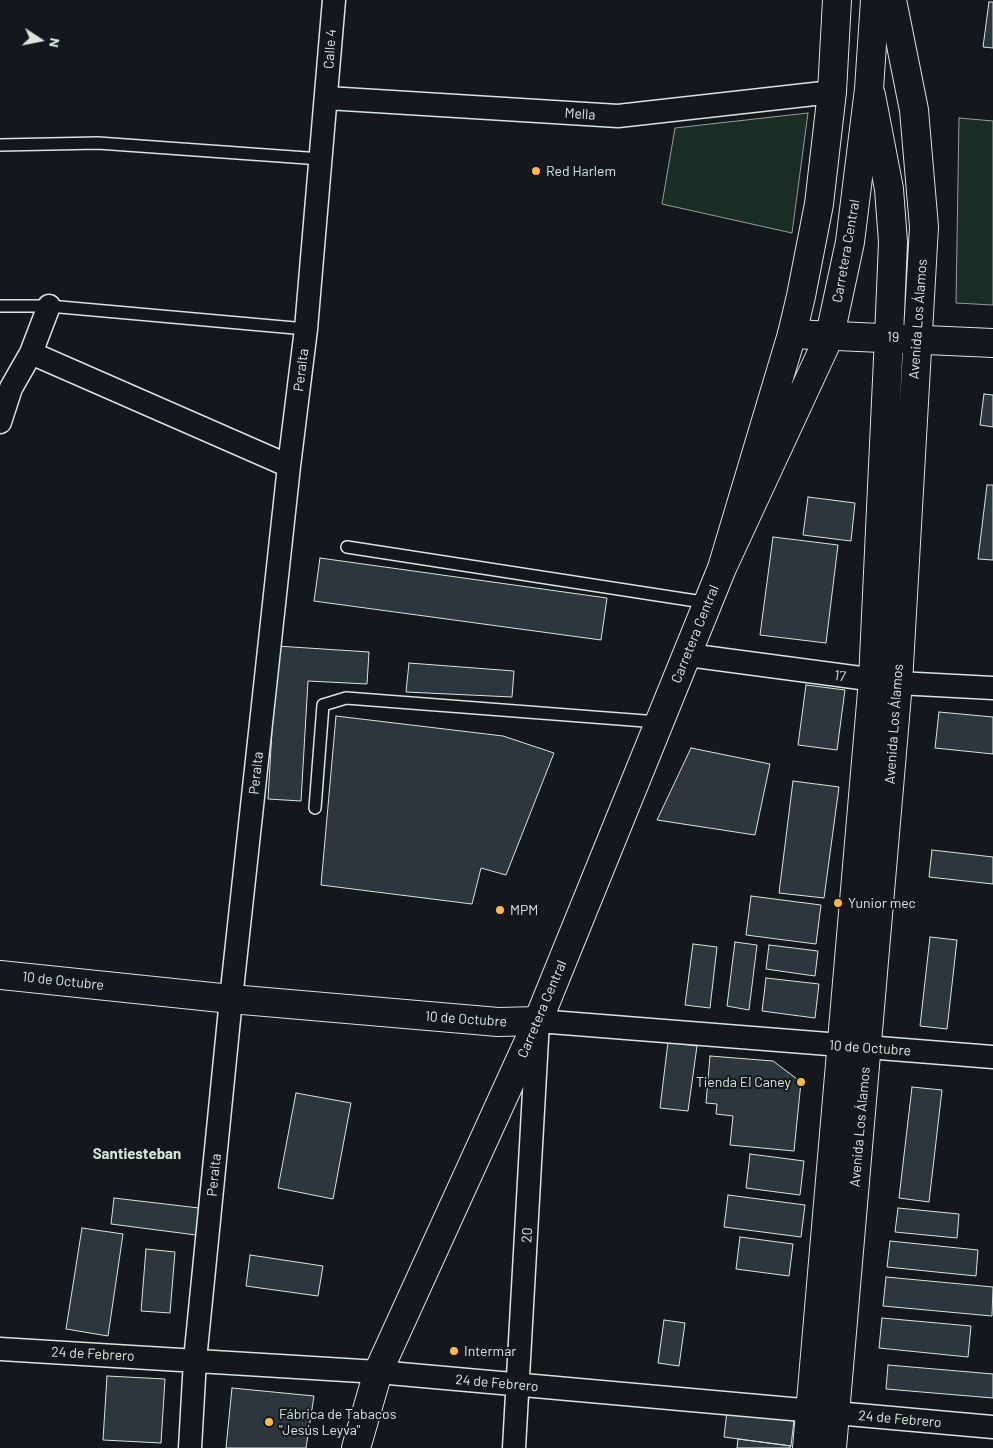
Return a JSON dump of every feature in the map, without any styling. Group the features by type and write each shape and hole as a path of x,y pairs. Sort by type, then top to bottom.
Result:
{"main road":[{"path":"837,0 870,89"},
{"name":"Carretera Central","path":"356,1448 378,1372 538,1022 722,568 792,334 819,204 832,92 837,0"},
{"name":"Carretera Central","path":"722,568 830,335 850,242 870,89 875,0"},
{"name":"Avenida Los Álamos","path":"832,1448 822,1412 841,1046 885,682 916,338 924,227 914,110 892,0"},
{"name":"Avenida Los Álamos","path":"807,1448 822,1412 867,1048 885,682 889,337 893,242 889,189 870,89"},
{"name":"19","path":"792,334 916,338 993,343"},
{"name":"10 de Octubre","path":"0,975 231,999 498,1022 538,1022"}],"street":[{"name":"Calle 4","path":"327,98 334,0"},
{"name":"Mella","path":"327,98 618,116 832,92"},
{"name":"Peralta","path":"190,1448 195,1360 231,999 289,466 306,329 327,98"},
{"path":"0,422 11,388 31,353 49,306"},
{"path":"31,353 289,466"},
{"name":"17","path":"688,655 885,682 993,688"},
{"name":"10 de Octubre","path":"538,1022 993,1057"},
{"name":"20","path":"514,1448 519,1386 538,1022"},
{"name":"24 de Febrero","path":"0,1349 378,1372 993,1427"}],"lane":[{"path":"0,145 98,143 321,159"},
{"path":"0,306 49,306 306,329"},
{"path":"347,547 709,603"},
{"path":"315,808 323,706 346,698 658,722"}],"green space":[{"path":"808,113 792,233 662,204 675,128"},
{"path":"959,118 993,121 993,305 956,303"}],"building":[{"path":"989,2 993,2 993,48 983,47"},
{"path":"984,394 993,395 993,427 980,425"},
{"path":"987,485 993,485 993,560 978,559"},
{"path":"808,497 855,503 851,541 803,535"},
{"path":"773,537 838,545 826,643 760,635"},
{"path":"320,558 607,598 601,640 314,601"},
{"path":"277,646 369,652 367,684 308,681 301,801 268,799"},
{"path":"409,663 514,671 512,697 406,692"},
{"path":"806,685 845,690 837,750 798,745"},
{"path":"939,712 993,717 993,754 935,748"},
{"path":"336,716 503,736 554,753 506,875 481,868 472,904 321,885"},
{"path":"691,748 770,764 755,835 657,820"},
{"path":"793,781 839,787 824,898 779,893"},
{"path":"932,850 993,857 993,884 929,877"},
{"path":"751,896 821,905 816,944 746,935"},
{"path":"930,937 957,940 947,1029 920,1026"},
{"path":"735,942 757,945 749,1010 727,1006"},
{"path":"693,944 717,947 710,1008 685,1005"},
{"path":"769,945 818,951 815,976 766,969"},
{"path":"766,978 819,984 815,1018 762,1011"},
{"path":"668,1042 697,1046 688,1111 660,1108"},
{"path":"710,1056 773,1061 801,1082 794,1151 730,1145 733,1116 716,1114 717,1104 706,1103"},
{"path":"912,1087 942,1090 929,1202 899,1198"},
{"path":"296,1093 351,1103 333,1199 278,1188"},
{"path":"750,1154 804,1161 800,1195 746,1188"},
{"path":"728,1195 805,1205 801,1237 724,1227"},
{"path":"114,1198 199,1208 196,1235 111,1224"},
{"path":"898,1208 959,1214 957,1238 895,1232"},
{"path":"82,1228 123,1234 108,1336 66,1329"},
{"path":"740,1237 793,1244 789,1276 736,1269"},
{"path":"890,1241 978,1250 976,1276 887,1267"},
{"path":"146,1249 175,1252 170,1313 141,1311"},
{"path":"250,1255 323,1266 318,1296 246,1286"},
{"path":"886,1277 993,1287 992,1316 883,1306"},
{"path":"882,1318 971,1326 968,1357 879,1348"},
{"path":"664,1320 685,1323 679,1366 658,1363"},
{"path":"888,1365 993,1374 993,1398 886,1389"},
{"path":"107,1376 165,1379 161,1443 103,1440"},
{"name":"Fábrica de Tabacos \"Jesús Leyva\"","path":"232,1388 314,1396 306,1448 226,1448"},
{"path":"727,1411 794,1420 791,1446 724,1437"},
{"path":"738,1439 791,1446 790,1448 737,1448"}],"place":[{"name":"Red Harlem","path":"536,171"},
{"name":"Yunior mec","path":"838,903"},
{"name":"MPM","path":"500,910"},
{"name":"Tienda El Caney","path":"801,1082"},
{"name":"Intermar","path":"454,1351"},
{"name":"Fábrica de Tabacos \"Jesús Leyva\"","path":"269,1422"}],"district":[{"name":"Santiesteban","path":"137,1154"}]}
